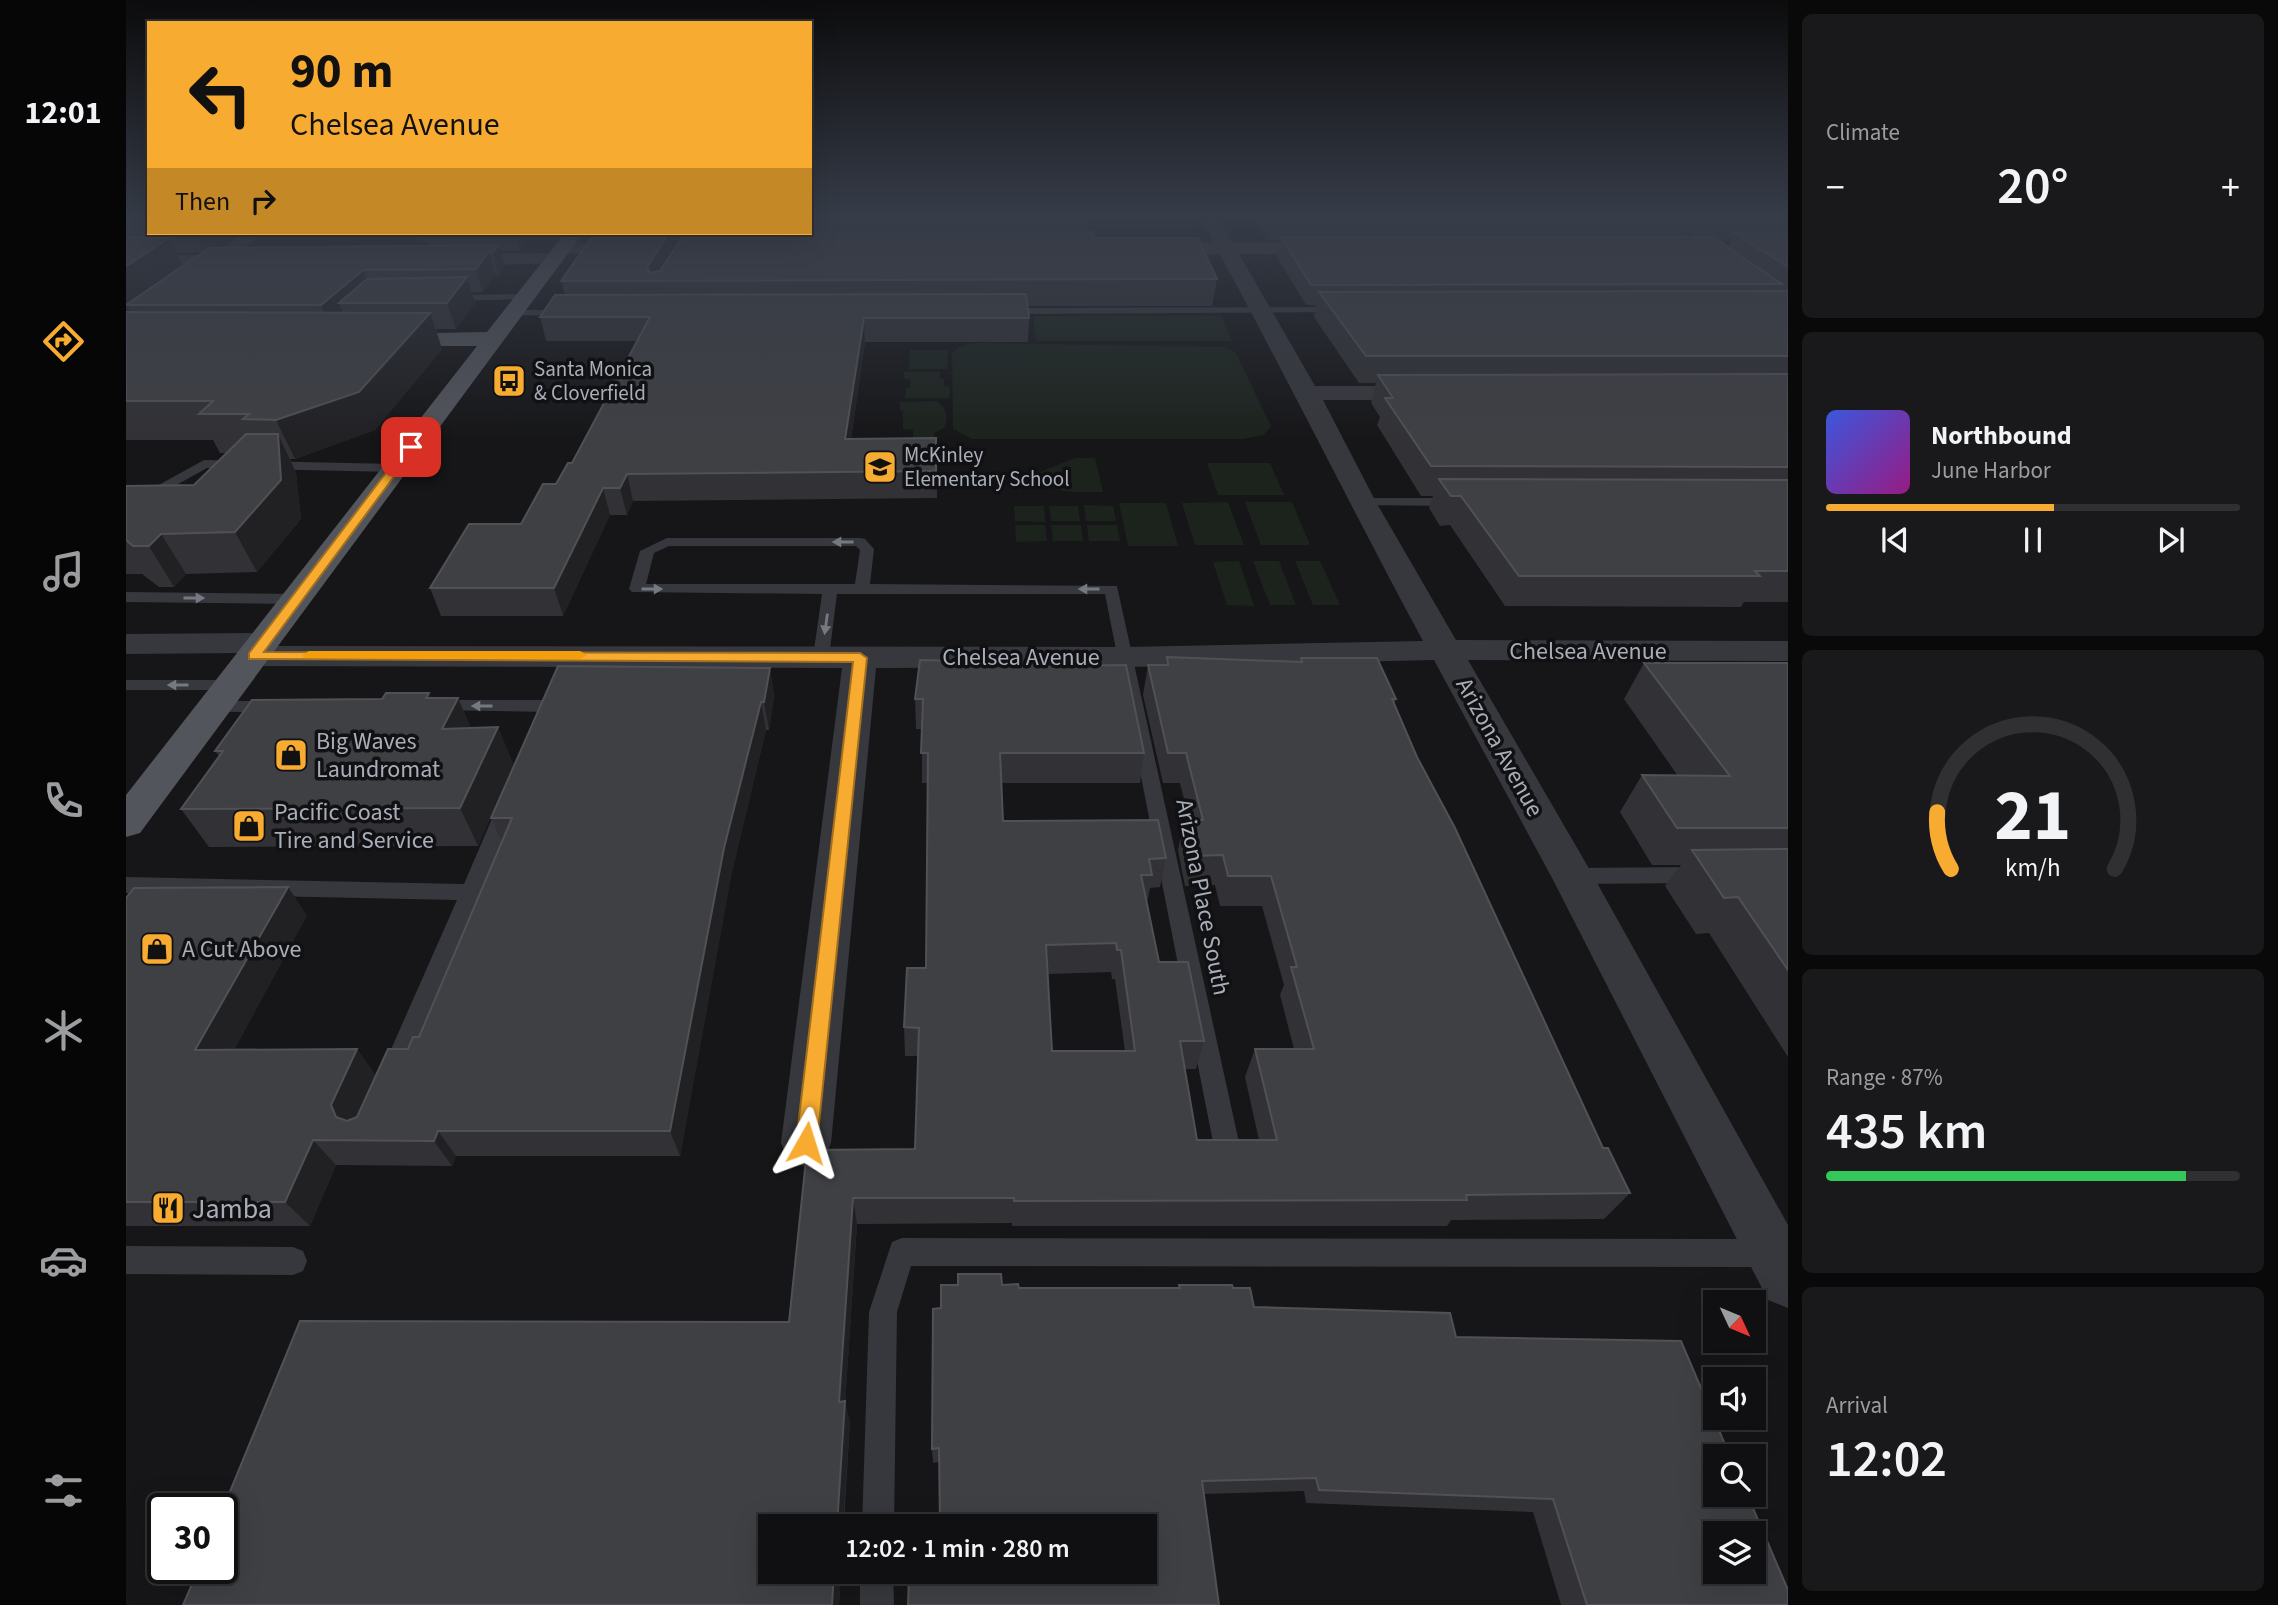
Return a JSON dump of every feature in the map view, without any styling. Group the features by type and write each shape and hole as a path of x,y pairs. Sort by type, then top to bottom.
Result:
{"main road":[{"path":"126,823 529,292"},
{"path":"361,339 494,339"}],"street":[{"path":"131,334 179,292"},
{"name":"Arizona Avenue","path":"1250,292 1307,393 1362,502 1447,650 1783,1262"},
{"path":"1307,393 1453,393"},
{"name":"Chelsea Avenue","path":"126,644 258,650 560,684 841,658 1127,657 1447,650 1788,651"},
{"path":"806,1143 841,658"}],"lane":[{"path":"437,298 584,313"},
{"path":"988,311 1345,310"},
{"path":"126,509 204,464 395,468"},
{"path":"1362,502 1474,502"},
{"path":"667,542 860,542 867,549 862,590 637,589 648,551 667,542"},
{"name":"Arizona Place South","path":"862,590 1112,589 1227,1147"},
{"path":"830,591 841,658"},
{"path":"126,597 296,599"},
{"path":"416,707 560,684"},
{"path":"540,731 560,684"},
{"path":"126,685 295,707"},
{"path":"383,1094 513,793"},
{"path":"1572,876 1722,875"},
{"path":"126,885 470,892"},
{"path":"878,1514 883,1312 902,1252 1783,1262"},
{"path":"126,1260 293,1261"},
{"path":"877,1584 877,1605"}],"shaded area":[{"path":"1033,316 1222,316 1232,341 1036,341"},
{"path":"977,343 1225,347 1236,353 1271,426 1264,435 1242,439 972,439 953,429 952,353 959,347"},
{"path":"910,350 948,350 947,369 909,369"},
{"path":"904,372 940,372 944,386 950,387 949,398 905,398 906,388 910,387 911,381 904,378"},
{"path":"937,401 946,413 944,428 934,433 934,439 913,441 913,430 903,429 900,402"},
{"path":"1075,458 1095,458 1103,492 1061,490 1040,480 1038,473"},
{"path":"1207,463 1270,463 1284,495 1218,495"},
{"path":"1228,502 1244,545 1195,545 1182,503"},
{"path":"1245,502 1292,502 1310,545 1261,545"},
{"path":"1119,503 1166,503 1178,546 1128,546"},
{"path":"1084,505 1113,506 1116,521 1086,521"},
{"path":"1014,506 1044,506 1045,522 1015,521"},
{"path":"1049,506 1078,506 1080,521 1051,521"},
{"path":"1015,525 1045,525 1047,541 1016,542"},
{"path":"1051,525 1081,525 1083,541 1053,541"},
{"path":"1087,525 1117,525 1120,541 1089,541"},
{"path":"1239,561 1254,606 1227,605 1213,562"},
{"path":"1253,561 1279,561 1296,605 1270,605"},
{"path":"1295,561 1320,561 1340,605 1313,605"}],"building":[{"path":"145,292 337,292 321,305 126,305"},
{"path":"352,292 456,292 447,303 339,303"},
{"path":"1319,292 1788,292 1788,356 1366,356"},
{"path":"1026,294 1029,318 864,318 845,439 936,438 936,471 627,474 620,488 603,488 554,588 430,588 469,524 521,524 543,484 556,484 568,463 572,463 650,317 540,317 555,295"},
{"path":"126,312 430,313 359,392 276,420 243,419 249,414 199,414 213,401 126,401"},
{"path":"1788,374 1788,467 1431,466 1385,398 1393,398 1378,375"},
{"path":"246,434 278,434 281,480 235,532 161,534 149,546 133,546 126,540 126,486 194,485"},
{"path":"1439,479 1788,480 1788,571 1755,571 1760,576 1519,576 1461,496 1451,496"},
{"path":"1167,657 1302,662 1301,658 1377,658 1396,699 1392,699 1417,757 1455,828 1603,1148 1608,1148 1630,1193 1466,1195 1467,1200 1014,1201 1014,1198 853,1198 839,1402 845,1401 838,1514 758,1514 758,1584 833,1584 832,1605 183,1605 192,1584 238,1584 238,1493 229,1493 300,1321 789,1322 807,1150 915,1149 919,1028 904,1027 907,968 926,968 928,753 921,753 923,699 915,699 920,660 966,661 966,664 1042,663 1042,666 1126,665 1144,753 1000,753 1003,821 1158,820 1166,858 1149,859 1152,875 1141,875 1159,962 1188,962 1204,1041 1180,1041 1197,1140 1277,1140 1255,1049 1314,1049 1291,967 1297,967 1271,876 1228,876 1223,855 1192,856 1184,820 1203,820 1186,753 1168,753 1148,665 1168,665","holes":["1116,943 1117,950 1121,950 1135,1051 1052,1051 1046,945"]},
{"path":"1644,663 1788,663 1788,828 1677,828 1642,775 1730,776"},
{"path":"558,666 770,668 764,702 761,702 724,848 670,1131 438,1131 434,1141 313,1140 285,1202 126,1202 126,898 134,888 288,887 195,1050 357,1049 331,1105 336,1117 347,1121 357,1117 388,1049 408,1049 413,1037 419,1037 512,818 491,818"},
{"path":"386,693 429,693 426,698 458,698 442,729 498,727 460,808 181,809 223,751 215,751 252,700 382,699"},
{"path":"1788,849 1788,970 1738,897 1724,898 1692,850"},
{"path":"958,1274 1001,1274 1002,1285 1018,1284 1019,1288 1180,1288 1179,1285 1232,1285 1233,1288 1250,1288 1254,1307 1450,1313 1456,1337 1681,1341 1703,1393 1703,1430 1719,1430 1725,1444 1703,1444 1703,1507 1753,1507 1759,1521 1703,1521 1703,1584 1766,1584 1766,1538 1788,1590 1788,1605 1587,1605 1553,1499 1319,1490 1316,1478 1202,1481 1219,1605 908,1605 909,1584 1157,1584 1157,1514 940,1514 939,1448 932,1449 933,1309 941,1308 941,1285 958,1285"}],"slow traffic":[{"path":"309,655 580,655"}],"place":[{"name":"Santa Monica & Cloverfield","path":"509,381"},
{"name":"McKinley Elementary School","path":"880,467"},
{"name":"Big Waves Laundromat","path":"291,755"},
{"name":"Pacific Coast Tire and Service","path":"249,826"},
{"name":"A Cut Above","path":"157,949"},
{"name":"Jamba","path":"168,1208"}],"route":[{"path":"411,447 254,656 860,658 806,1143"}]}
